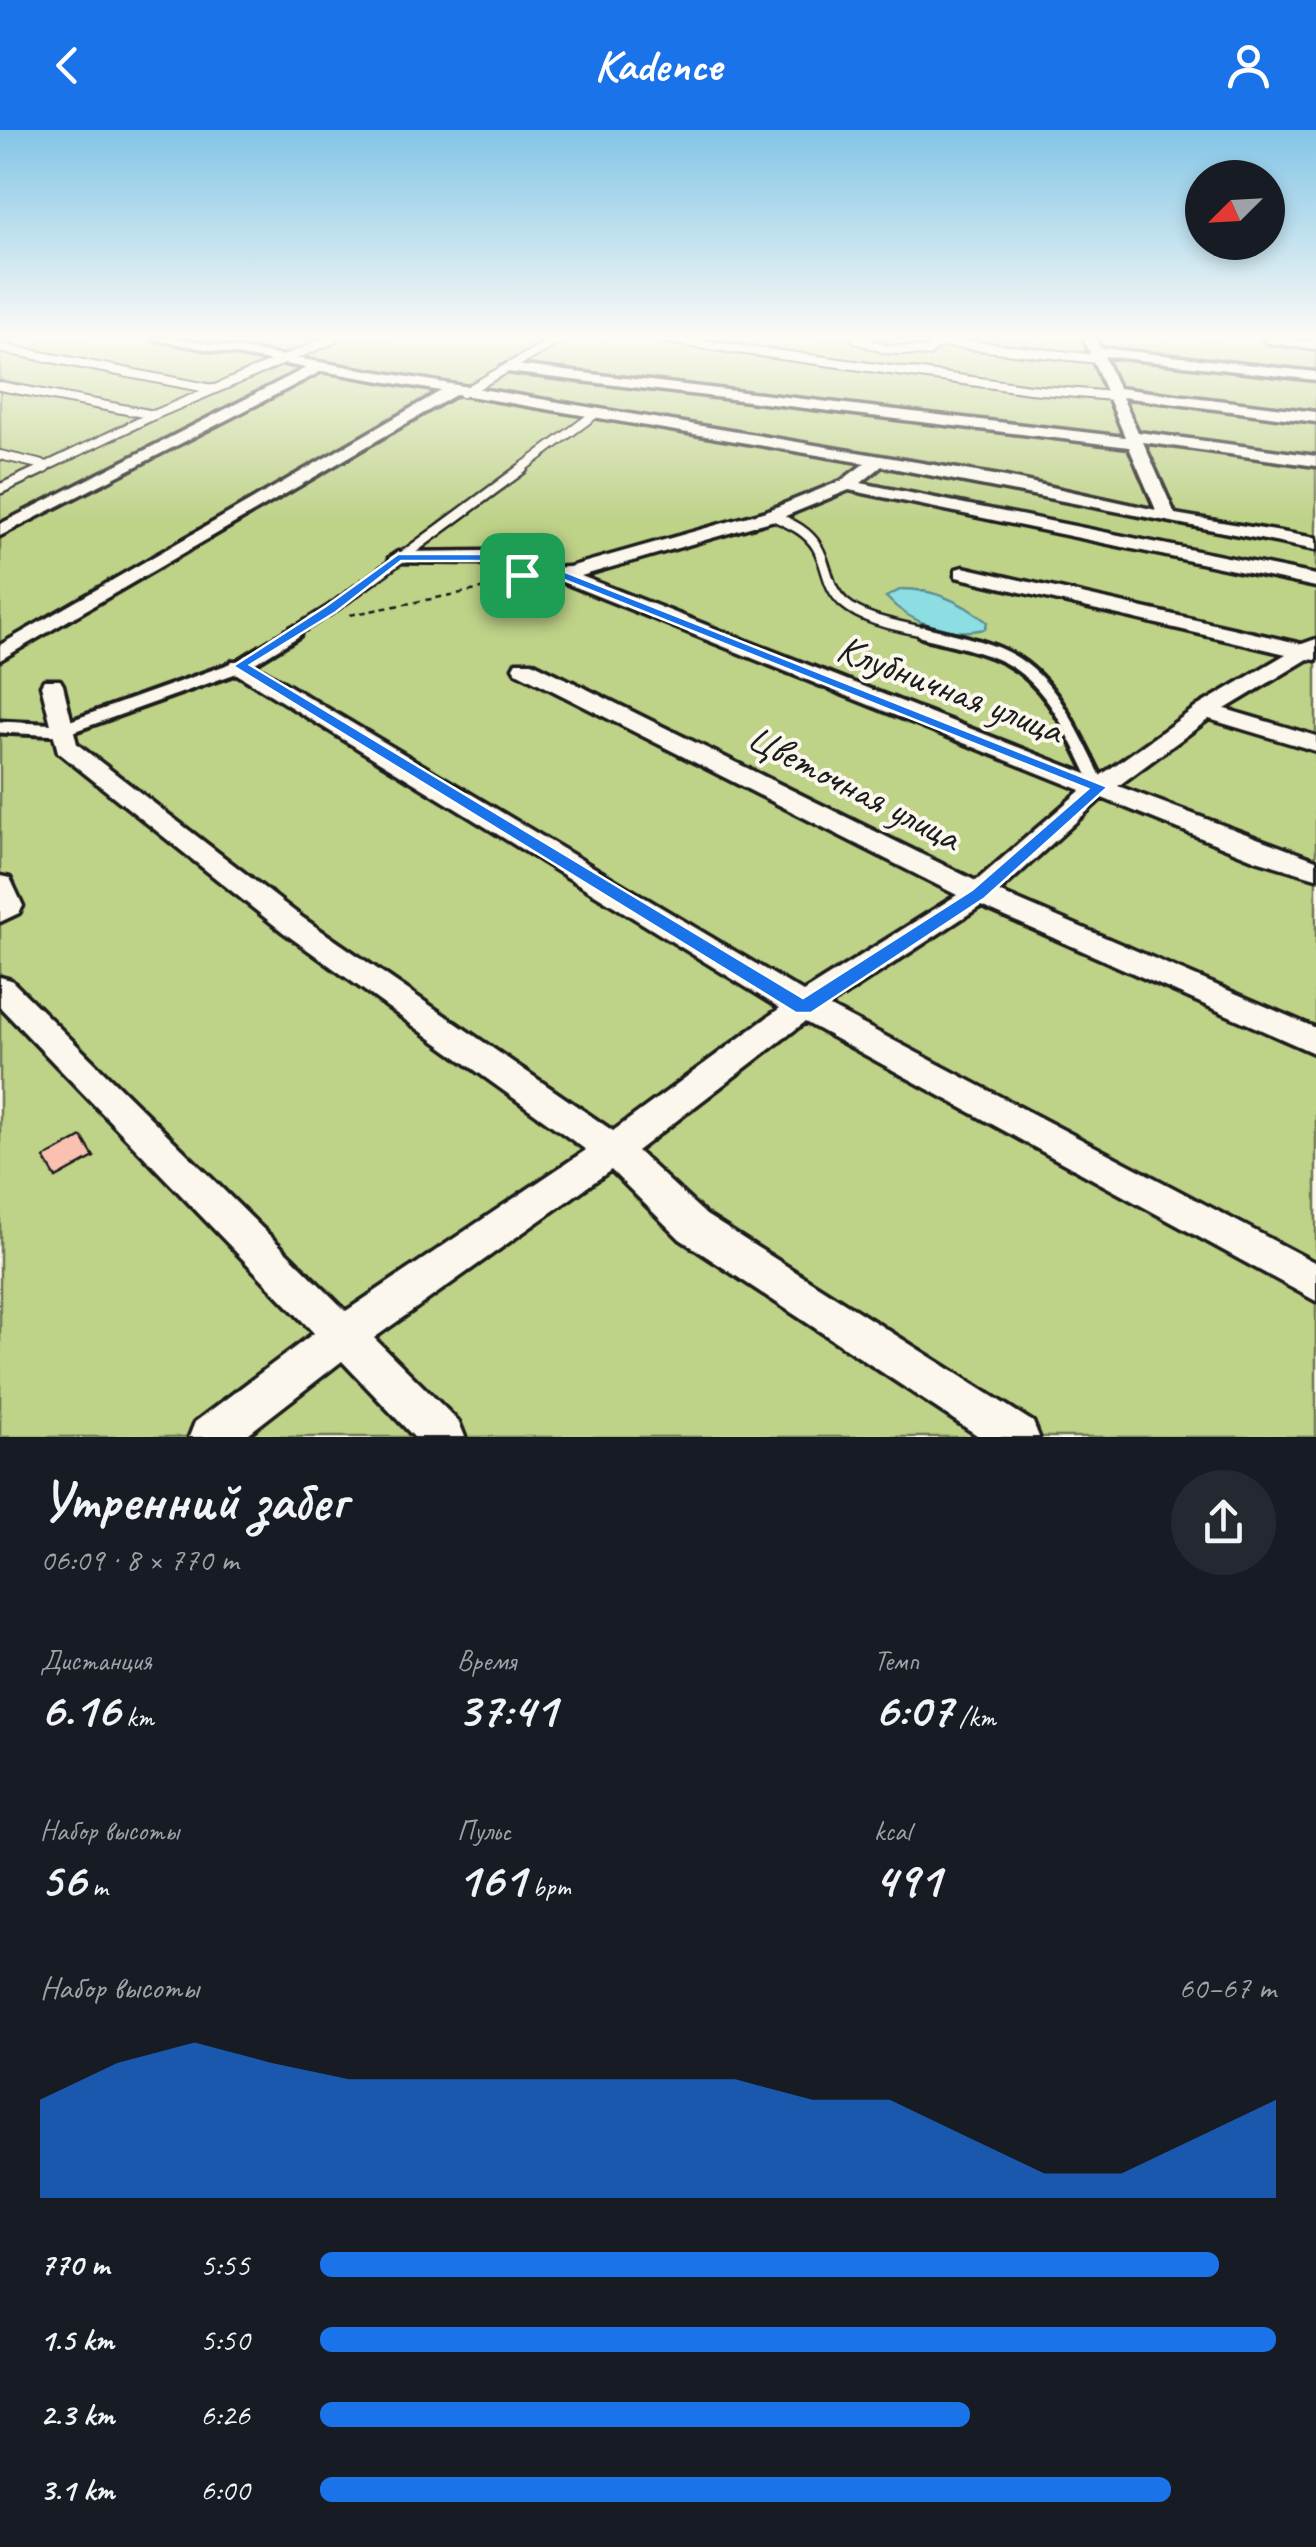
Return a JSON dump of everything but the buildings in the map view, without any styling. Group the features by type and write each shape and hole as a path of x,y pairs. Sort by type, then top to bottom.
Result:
{"street":[{"path":"0,530 254,400"},
{"path":"0,654 444,400"},
{"path":"508,400 1006,482 1168,518 1316,544"},
{"path":"786,400 1316,461"},
{"path":"1115,400 1168,518"},
{"path":"1165,400 1316,417"},
{"path":"547,574 772,516 848,485 878,461"},
{"path":"848,485 1316,582"},
{"name":"Клубничная улица","path":"398,558 482,558 522,575 547,574 1266,854 1316,869"},
{"path":"963,573 1313,650"},
{"path":"210,1437 343,1336 613,1150 804,1007 979,894 1100,787 1206,711 1313,650"},
{"path":"240,666 804,1007 1316,1283"},
{"name":"Цветочная улица","path":"524,667 979,894 1316,1042"},
{"path":"52,686 66,747 292,925 613,1150 693,1227 1018,1437"},
{"path":"1206,711 1316,744"},
{"path":"0,885 9,906 0,912"},
{"path":"0,988 444,1437"}],"lane":[{"path":"74,400 154,415"},
{"path":"0,489 190,400"},
{"path":"0,727 61,730 240,666 331,609 595,414"},
{"path":"0,454 48,466"},
{"path":"772,516 803,529 819,544 832,590 846,606 868,617 1002,655 1036,676 1100,787"}],"path":[{"path":"331,609 348,616 547,574"}],"green space":[{"path":"0,400 1316,400 1316,1437 0,1437"}],"water":[{"path":"902,589 925,591 958,603 987,622 985,629 944,630 919,621 886,597"}],"route":[{"path":"398,558 482,558 522,575 558,574 1100,787 979,894 804,1007 240,666 331,609 398,558"}]}
